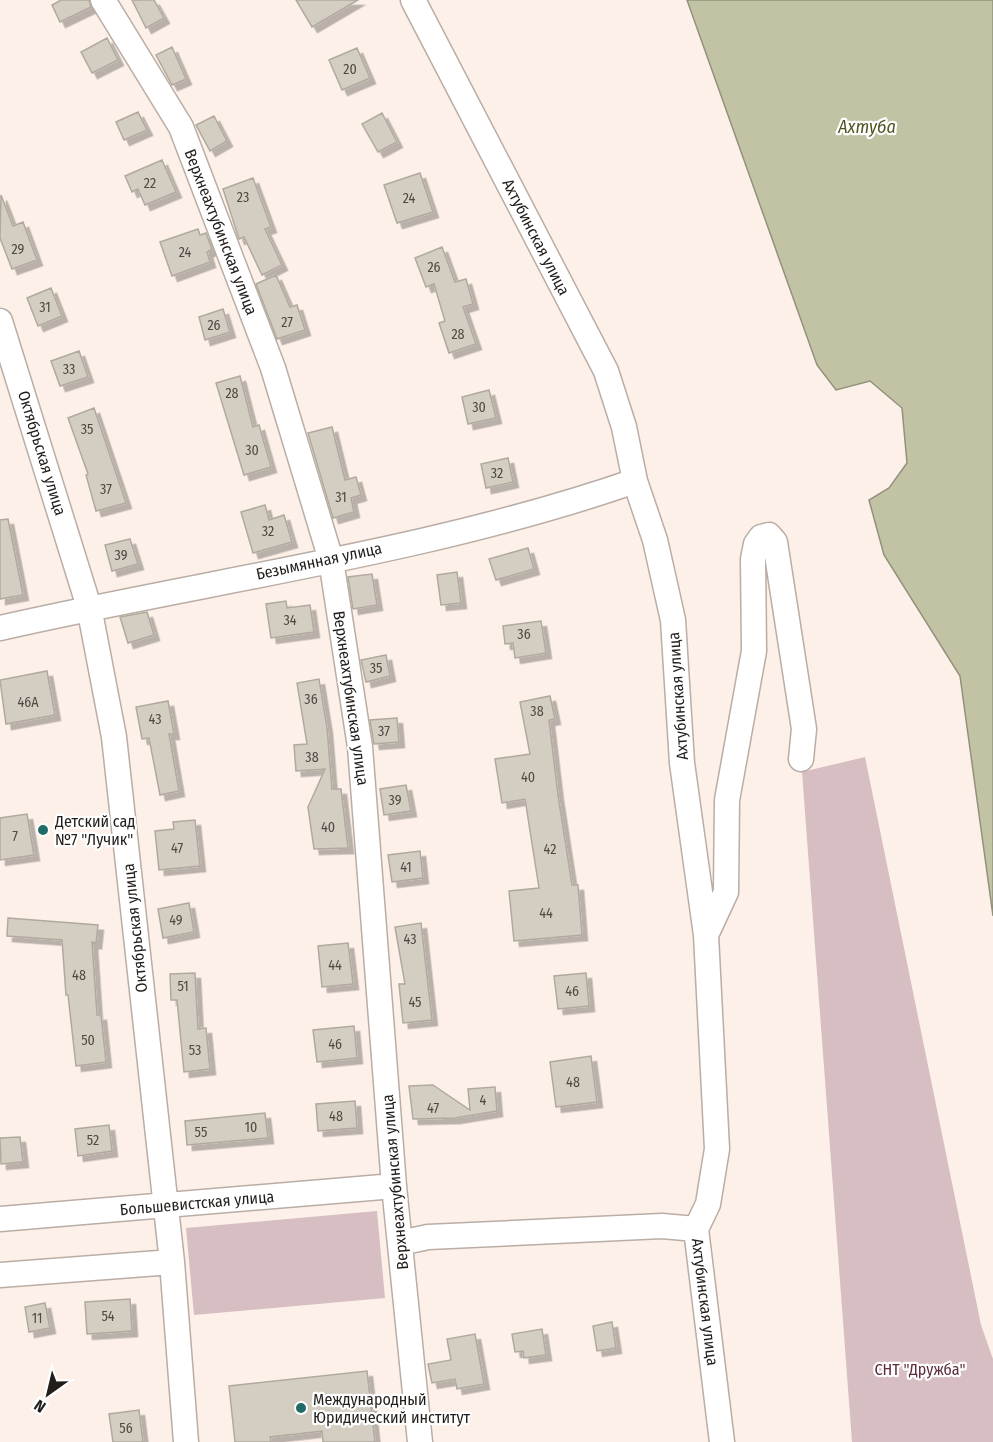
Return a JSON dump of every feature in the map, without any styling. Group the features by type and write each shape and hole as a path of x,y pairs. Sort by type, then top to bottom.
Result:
{"street":[{"name":"Верхнеахтубинская улица","path":"103,0 181,127 273,368 331,560 360,747 394,1186 420,1442"},
{"name":"Ахтубинская улица","path":"413,0 606,371 624,427 635,481 655,540 673,620 682,763 706,935 717,1149 708,1204 696,1229 722,1442"},
{"name":"Октябрьская улица","path":"0,321 89,608 114,737 172,1262 186,1442"},
{"name":"Безымянная улица","path":"0,628 331,560 561,507 635,481"},
{"path":"706,935 726,892 727,800 754,651 753,559 756,544 761,537 769,535 775,542 804,729 801,759"},
{"name":"Большевистская улица","path":"0,1219 394,1186"},
{"path":"400,1243 428,1237 662,1226 696,1229"},
{"path":"0,1275 172,1262"}],"green space":[{"name":"СНТ \"Дружба\"","path":"865,757 981,1325 993,1359 993,1442 852,1442 802,772"},
{"path":"377,1211 385,1298 194,1315 186,1228"}],"water":[{"name":"Ахтуба","path":"687,0 993,0 993,916 960,676 884,555 869,500 889,488 907,463 902,408 870,381 836,390 817,365"}],"building":[{"path":"61,0 89,0 91,7 60,22 52,5"},
{"path":"132,0 154,0 164,18 146,28"},
{"path":"296,0 358,0 312,27"},
{"path":"107,38 118,60 92,73 81,52"},
{"path":"172,47 186,79 172,85 156,55"},
{"path":"357,48 370,78 342,90 329,60"},
{"path":"138,112 147,130 124,140 116,122"},
{"path":"382,113 397,142 378,152 362,124"},
{"path":"214,116 227,141 210,151 196,125"},
{"path":"162,160 176,192 145,205 138,189 132,192 125,176"},
{"path":"420,173 433,212 397,223 384,185"},
{"path":"253,178 271,227 265,229 282,265 262,275 244,237 239,239 223,189"},
{"path":"1,195 13,226 23,222 37,260 12,269 0,238"},
{"path":"198,229 200,235 206,233 212,249 207,252 210,262 172,276 160,242"},
{"path":"442,247 455,282 466,279 473,304 463,307 476,344 449,353 439,323 445,321 434,284 426,287 415,258"},
{"path":"276,275 290,307 297,305 305,330 277,339 256,284"},
{"path":"51,288 62,316 38,326 27,298"},
{"path":"223,309 230,332 205,340 199,317"},
{"path":"79,351 88,377 60,386 51,361"},
{"path":"240,376 253,427 259,425 271,467 244,475 216,383"},
{"path":"489,390 496,418 468,424 462,397"},
{"path":"94,408 126,503 96,511 86,475 88,474 68,418"},
{"path":"332,427 345,480 356,477 361,495 351,498 354,512 333,518 308,433"},
{"path":"508,458 513,482 486,488 481,464"},
{"path":"265,505 269,520 284,515 292,542 253,553 241,512"},
{"path":"8,519 23,595 0,599 0,520"},
{"path":"130,539 138,564 112,571 105,545"},
{"path":"528,548 534,569 496,580 489,559"},
{"path":"457,572 461,603 441,605 437,575"},
{"path":"372,574 377,605 353,609 348,577"},
{"path":"286,601 287,608 310,605 314,632 271,638 266,604"},
{"path":"147,612 154,635 128,643 120,617"},
{"path":"541,621 546,653 515,658 513,643 505,644 503,626"},
{"path":"386,655 390,676 366,682 361,660"},
{"path":"47,671 55,715 6,724 0,680"},
{"path":"319,679 327,728 332,789 341,789 348,848 314,849 308,807 325,769 296,771 294,745 307,744 297,683"},
{"path":"550,696 555,719 549,720 558,795 572,885 578,885 582,935 514,941 509,891 539,888 525,799 502,803 495,759 530,754 520,702"},
{"path":"168,701 174,734 169,734 179,791 160,795 149,738 142,739 136,707"},
{"path":"397,718 399,742 374,744 370,720"},
{"path":"406,785 411,811 384,815 380,789"},
{"path":"27,814 34,855 0,860 0,818"},
{"path":"195,820 200,866 159,870 155,831 174,829 173,822"},
{"path":"420,851 423,878 392,882 388,855"},
{"path":"189,903 194,932 163,938 158,909"},
{"path":"8,918 98,925 96,943 92,942 97,1015 101,1015 106,1062 76,1066 68,995 66,995 62,940 7,936"},
{"path":"421,923 432,1020 403,1023 399,984 405,984 395,927"},
{"path":"348,943 353,984 322,987 318,946"},
{"path":"195,973 198,1029 206,1028 210,1069 184,1072 177,1000 171,1000 170,974"},
{"path":"586,973 589,1006 558,1009 554,976"},
{"path":"354,1026 357,1058 317,1062 313,1030"},
{"path":"591,1056 597,1102 556,1107 550,1062"},
{"path":"433,1085 470,1110 468,1089 495,1087 497,1111 455,1118 413,1119 409,1086"},
{"path":"355,1101 357,1128 318,1131 316,1104"},
{"path":"265,1113 268,1138 187,1145 185,1121"},
{"path":"109,1125 112,1151 78,1156 75,1129"},
{"path":"20,1137 23,1162 1,1164 0,1138"},
{"path":"130,1299 132,1331 87,1334 85,1302"},
{"path":"45,1303 50,1328 29,1332 25,1307"},
{"path":"612,1322 616,1348 597,1351 593,1326"},
{"path":"542,1329 546,1355 524,1358 523,1351 515,1352 512,1334"},
{"path":"475,1334 484,1384 457,1389 455,1379 432,1383 428,1364 451,1360 447,1339"},
{"name":"Международный Юридический институт","path":"367,1371 375,1442 323,1442 322,1431 270,1437 271,1442 235,1442 229,1386"},
{"path":"139,1410 143,1442 113,1442 109,1414"}],"place":[{"name":"Детский сад №7 \"Лучик\"","path":"43,830"},
{"name":"Международный Юридический институт","path":"301,1408"}]}
